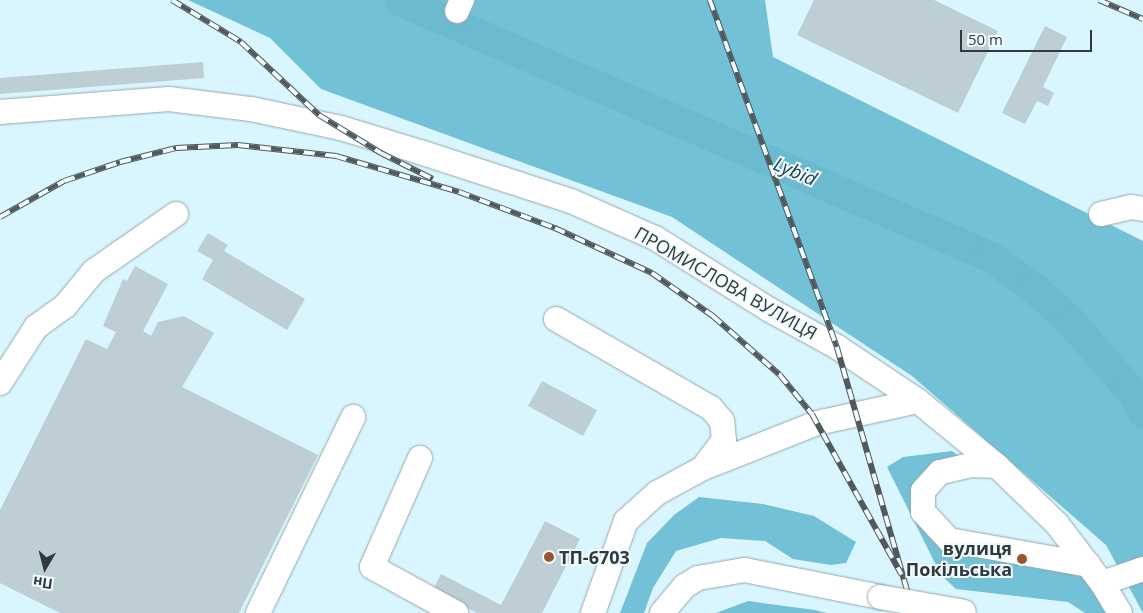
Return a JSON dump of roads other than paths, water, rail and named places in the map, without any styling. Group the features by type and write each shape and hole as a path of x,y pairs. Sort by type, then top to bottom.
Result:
{"street":[{"name":"ПРОМИСЛОВА ВУЛИЦЯ","path":"0,112 169,100 296,119 420,152 571,201 655,238 768,309 837,347 918,401 996,466 1057,524 1096,574 1120,613"},
{"path":"1100,214 1131,207 1143,209"},
{"path":"0,383 36,327 65,306 94,271 176,214"},
{"path":"556,319 711,408 722,421 724,440 703,468"},
{"path":"593,613 626,521 657,493 703,468 817,423 918,401"},
{"path":"258,613 353,418"},
{"path":"420,458 372,567 456,613"},
{"path":"996,466 971,465 940,472 922,491 923,512 949,540 1096,574 1143,569"},
{"path":"662,613 685,586 698,578 745,570 965,613"}],"waterway":[{"name":"Lybid","path":"399,0 989,256 1032,286 1070,321 1130,390 1143,412"}],"railway":[{"path":"172,0 241,42 319,115 381,153 433,179"},
{"path":"710,0 837,347 914,613"},
{"path":"1099,0 1143,19"},
{"path":"0,217 64,181 120,162 176,148 238,145 336,156 459,192 555,228 652,273 713,316 780,375 812,414 902,575"}],"place":[{"name":"ТП-6703","path":"549,557"},
{"name":"вулиця Покільська","path":"1022,559"}]}
